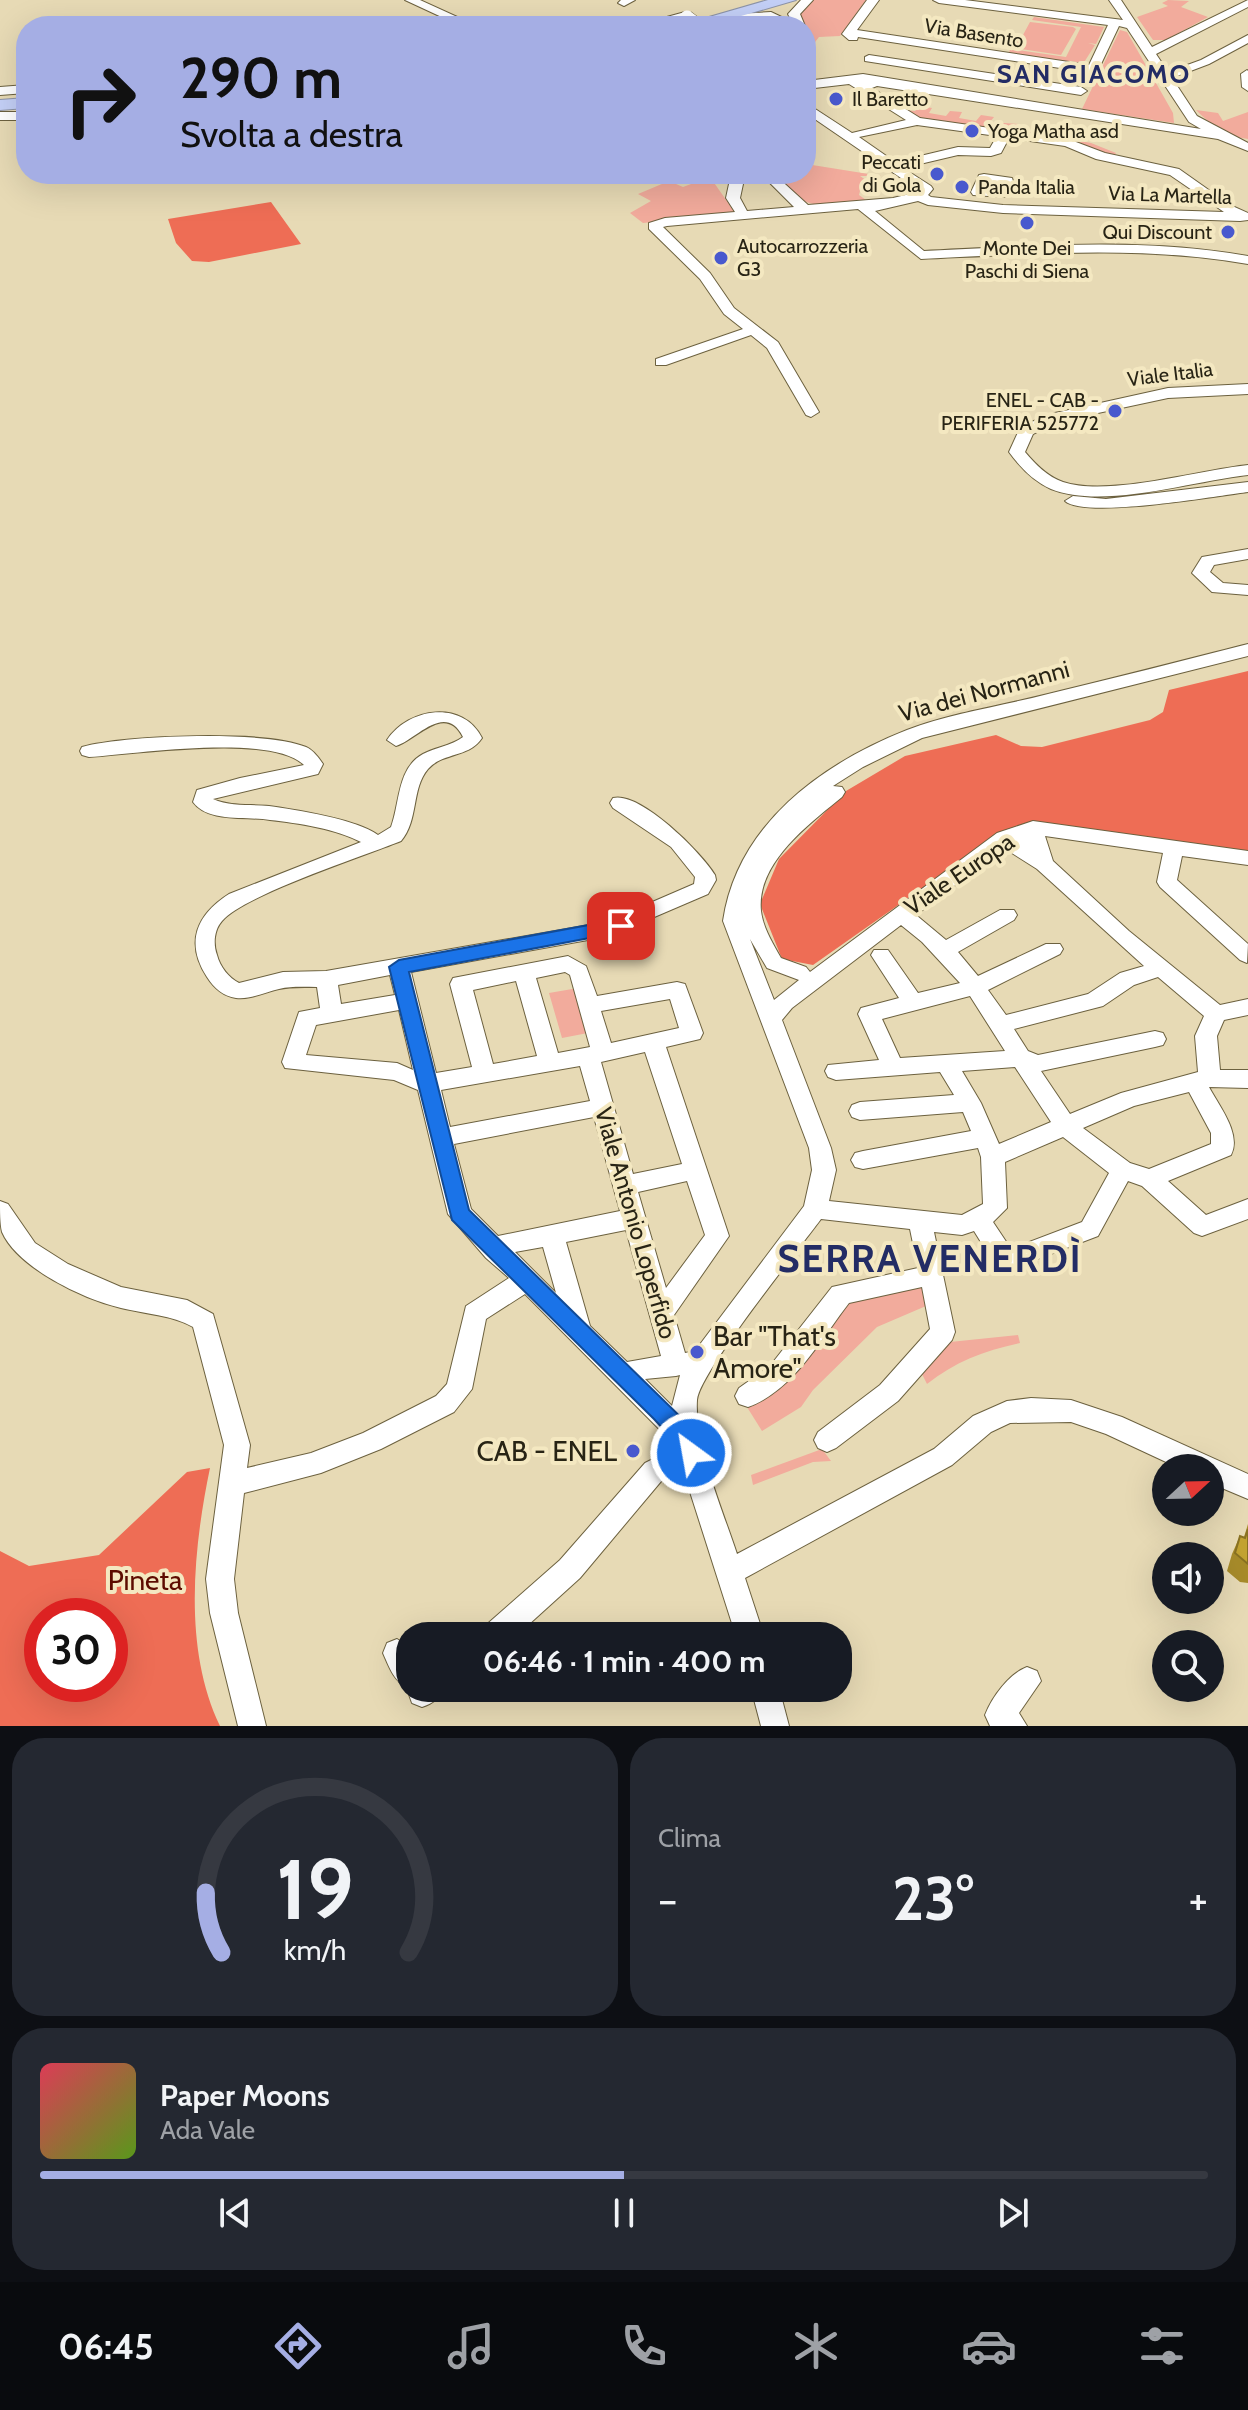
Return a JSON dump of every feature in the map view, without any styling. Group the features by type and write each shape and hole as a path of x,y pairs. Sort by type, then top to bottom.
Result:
{"highway":[{"path":"730,16 788,0"},
{"path":"682,12 709,16"}],"street":[{"path":"411,0 448,16"},
{"path":"727,16 744,7 744,0"},
{"path":"795,16 807,0"},
{"path":"873,0 849,32 865,45 868,81 917,121"},
{"path":"939,0 1114,25 1134,25"},
{"path":"1115,0 1193,119 1221,136 1248,147"},
{"path":"1150,53 1246,5"},
{"path":"1068,112 1114,25"},
{"name":"Via Basento","path":"849,32 1092,69"},
{"path":"1165,77 1205,62 1248,38"},
{"path":"1247,74 1248,87"},
{"path":"868,81 1221,136"},
{"path":"816,84 868,81 1081,91"},
{"path":"816,115 937,197 976,210 1247,220"},
{"path":"835,116 937,197"},
{"path":"1182,129 1193,119"},
{"path":"857,134 917,121 1068,143 1101,156 1174,172 1247,220"},
{"path":"899,165 958,151 995,151 1005,134"},
{"path":"736,184 733,198 744,216"},
{"path":"775,184 804,209"},
{"path":"1225,208 1002,202 937,197 867,207 865,212 921,255 1071,248 1244,258"},
{"path":"811,412 799,398 773,345 729,311 705,276 678,255 654,226 672,224 697,214 744,216 864,201 892,202"},
{"path":"661,362 756,329"},
{"name":"Viale Italia","path":"1248,389 1168,393 1036,424 1019,442 1017,452 1028,466 1050,482 1080,491 1248,470"},
{"name":"Viale Italia","path":"1050,482 1049,492 1056,497 1106,504 1248,487"},
{"path":"1248,554 1208,561 1201,573 1218,588 1248,590"},
{"name":"Via dei Normanni","path":"771,1018 749,969 733,921 733,902 740,879 760,845 780,822 832,778 884,746 916,733 1248,650"},
{"name":"Via dei Normanni","path":"799,972 774,963 768,952 750,908 753,885 788,835 854,778 892,756 937,739 1248,661"},
{"path":"396,740 412,727 445,717 464,723 473,738 468,744 423,762 406,793 400,832 225,905 214,915 203,935 205,955 222,983 234,990 283,980 326,979 610,929 701,889 705,875 678,842 620,803"},
{"path":"89,751 235,741 300,751 310,756 314,764 311,770 219,789 204,795 203,802 218,809 271,813 344,828 365,834 371,845"},
{"path":"1033,828 1044,864"},
{"name":"Viale Europa","path":"771,1018 784,1002 828,968 1004,838 1033,828 1248,858"},
{"path":"1004,838 1044,864 1160,969 1216,1014"},
{"path":"1174,847 1167,882 1247,955"},
{"path":"901,914 946,949 977,986 1065,1125 1122,1170 1150,1179 1202,1226 1248,1209"},
{"path":"946,949 1007,915"},
{"path":"893,1066 869,1014 977,986 1053,949"},
{"path":"881,955 914,1004"},
{"name":"Viale Antonio Loperfido","path":"485,1076 461,984 568,964 579,971 590,1005 603,1107 676,1365 702,1361"},
{"path":"399,967 425,1084 460,1214 689,1446"},
{"path":"762,994 799,972 828,968"},
{"path":"1003,1024 1095,1000 1127,979 1160,969"},
{"path":"524,972 550,1063"},
{"path":"326,979 332,1014"},
{"path":"406,1001 307,1018 293,1062 397,1072 425,1084 595,1055 692,1033 677,990 590,1005"},
{"path":"1216,1014 1248,1007"},
{"path":"1150,1179 1223,1149 1222,1133 1203,1081 1206,1036 1216,1014"},
{"path":"746,1622 689,1446 684,1400 702,1361 815,1209 824,1170 821,1151 771,1018"},
{"path":"836,1071 945,1061 1023,1058 1038,1063 1155,1039"},
{"path":"653,1042 717,1236 662,1313"},
{"path":"815,1209 962,1225 979,1220 995,1208 989,1148 970,1103 945,1061"},
{"path":"863,1160 989,1148 1065,1125 1129,1099 1203,1081 1248,1079"},
{"path":"860,1111 970,1103"},
{"path":"439,1138 603,1107"},
{"path":"626,1185 695,1170"},
{"path":"979,1220 1006,1261 1090,1229 1122,1170"},
{"path":"0,1211 27,1250 59,1271 118,1297 187,1311 204,1321 235,1425 234,1483 220,1579 224,1613 252,1726"},
{"path":"494,1251 502,1245 636,1218"},
{"path":"827,1440 889,1393 943,1332 920,1220"},
{"path":"552,1235 580,1336"},
{"path":"748,1396 779,1374 841,1294 931,1275"},
{"path":"234,1483 312,1465 372,1441 445,1404 459,1389 475,1313 525,1281"},
{"path":"625,1378 638,1369 676,1365"},
{"path":"731,1571 943,1457 982,1424 1007,1412 1031,1409 1071,1411 1113,1425 1176,1454"},
{"path":"511,1622 570,1569 654,1471 689,1446"},
{"path":"1224,1476 1248,1487"},
{"path":"1013,1726 999,1715 1027,1681"},
{"path":"769,1702 775,1726"}],"shaded area":[{"path":"810,0 866,0 840,36 819,37 816,41 816,16 799,16 799,9"},
{"path":"1168,0 1189,1 1181,7 1208,17 1166,40 1153,40 1137,17 1168,6 1162,3"},
{"path":"1034,17 1104,27 1096,44 1088,43 1095,45 1083,64 1009,53 1010,49 1066,57 1081,27 1032,20"},
{"path":"1030,22 1076,29 1061,55 1014,48 1019,35 1023,35"},
{"path":"1120,30 1127,32 1173,113 1174,123 1082,109"},
{"path":"920,106 932,108 929,113 946,116 950,111 962,112 959,118 976,121 981,115 994,117 990,122 1018,124 1010,128 1091,143 1116,153 1114,156 1009,130 928,121 902,110 915,111"},
{"path":"1196,110 1218,113 1223,121 1248,112 1248,139 1220,129"},
{"path":"816,166 881,176 860,176 873,185 860,191 859,195 866,200 834,204 804,201 781,184 816,184"},
{"path":"662,184 683,187 715,184 736,214 643,223 630,213 651,201 638,194"},
{"path":"578,988 593,1032 562,1038 549,993"},
{"path":"921,1284 926,1306 877,1327 813,1390 801,1407 762,1431 747,1407 778,1385 844,1302"},
{"path":"1018,1335 1020,1343 971,1358 927,1384 920,1370 950,1342"},
{"path":"822,1449 831,1461 813,1462 753,1485 751,1475"}],"green space":[{"path":"271,202 301,244 209,262 192,261 176,243 168,219"},
{"path":"1248,671 1248,851 1031,823 998,835 813,965 782,959 760,904 779,859 846,791 905,756 996,735 1021,746 1042,747 1150,720 1163,712 1169,690"},
{"name":"Pineta","path":"210,1468 196,1565 196,1632 200,1665 220,1726 0,1726 0,1551 29,1566 99,1555 187,1472"}],"building":[{"path":"1248,1529 1248,1564 1235,1553 1240,1536 1245,1538"}],"place":[{"name":"Il Baretto","path":"836,99"},
{"name":"Yoga Matha asd","path":"972,131"},
{"name":"Peccati di Gola","path":"937,174"},
{"name":"Panda Italia","path":"962,187"},
{"name":"Monte Dei Paschi di Siena","path":"1027,223"},
{"name":"Qui Discount","path":"1228,232"},
{"name":"Autocarrozzeria G3","path":"721,258"},
{"name":"ENEL - CAB - PERIFERIA 525772","path":"1115,411"},
{"name":"Bar \"That's Amore\"","path":"697,1352"},
{"name":"CAB - ENEL","path":"633,1451"}],"district":[{"name":"SAN GIACOMO","path":"1094,74"},
{"name":"SERRA VENERDÌ","path":"930,1258"}],"route":[{"path":"621,926 399,967 425,1084 460,1214 474,1232 580,1336 662,1412 688,1439 691,1453"}]}
